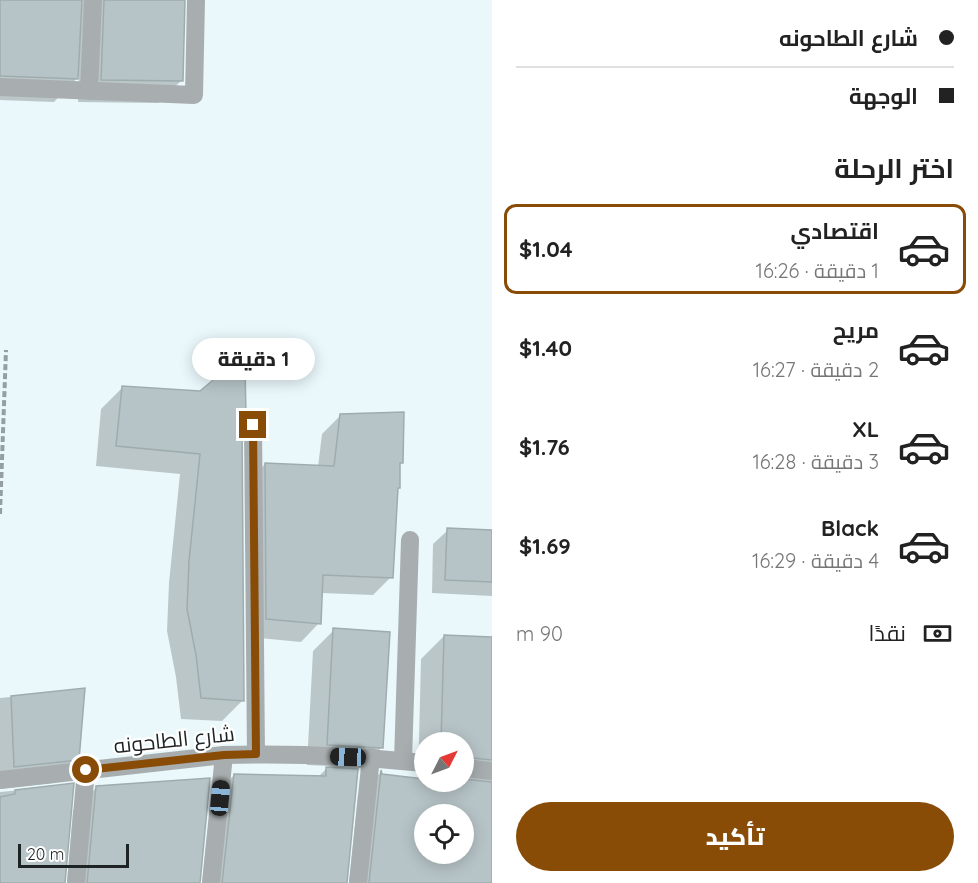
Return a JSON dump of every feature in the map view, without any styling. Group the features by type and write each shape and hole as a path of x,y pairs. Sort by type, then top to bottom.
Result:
{"street":[{"path":"89,91 93,0"},
{"path":"0,87 194,95 196,0"},
{"path":"253,425 256,754"},
{"path":"403,761 410,540"},
{"path":"211,883 224,755"},
{"name":"شارع الطاحونه","path":"0,780 224,755 371,757 414,763"},
{"path":"358,883 371,757"},
{"path":"474,769 492,771"},
{"path":"76,883 86,770"}],"path":[{"path":"0,514 6,350"}],"building":[{"path":"0,0 82,0 78,79 0,76"},
{"path":"104,0 185,0 183,81 101,80"},
{"path":"245,367 246,416 242,425 244,701 201,698 187,609 189,561 200,454 116,446 122,386 200,391 224,371"},
{"path":"404,412 403,463 400,463 393,578 323,575 321,624 266,619 265,463 334,466 340,414"},
{"path":"447,528 492,530 492,582 445,580"},
{"path":"333,628 390,632 383,748 327,745"},
{"path":"444,635 492,637 492,760 474,758 474,732 441,732"},
{"path":"85,688 79,760 14,767 11,696"},
{"path":"326,767 358,769 347,883 222,883 234,774 326,776"},
{"path":"381,770 382,774 414,778 414,792 474,792 474,780 492,782 492,883 369,883"},
{"path":"210,778 200,883 87,883 96,786"},
{"path":"74,783 65,883 0,883 0,797 15,794 15,790"}],"route":[{"path":"86,770 224,755 256,754 253,425"}]}
